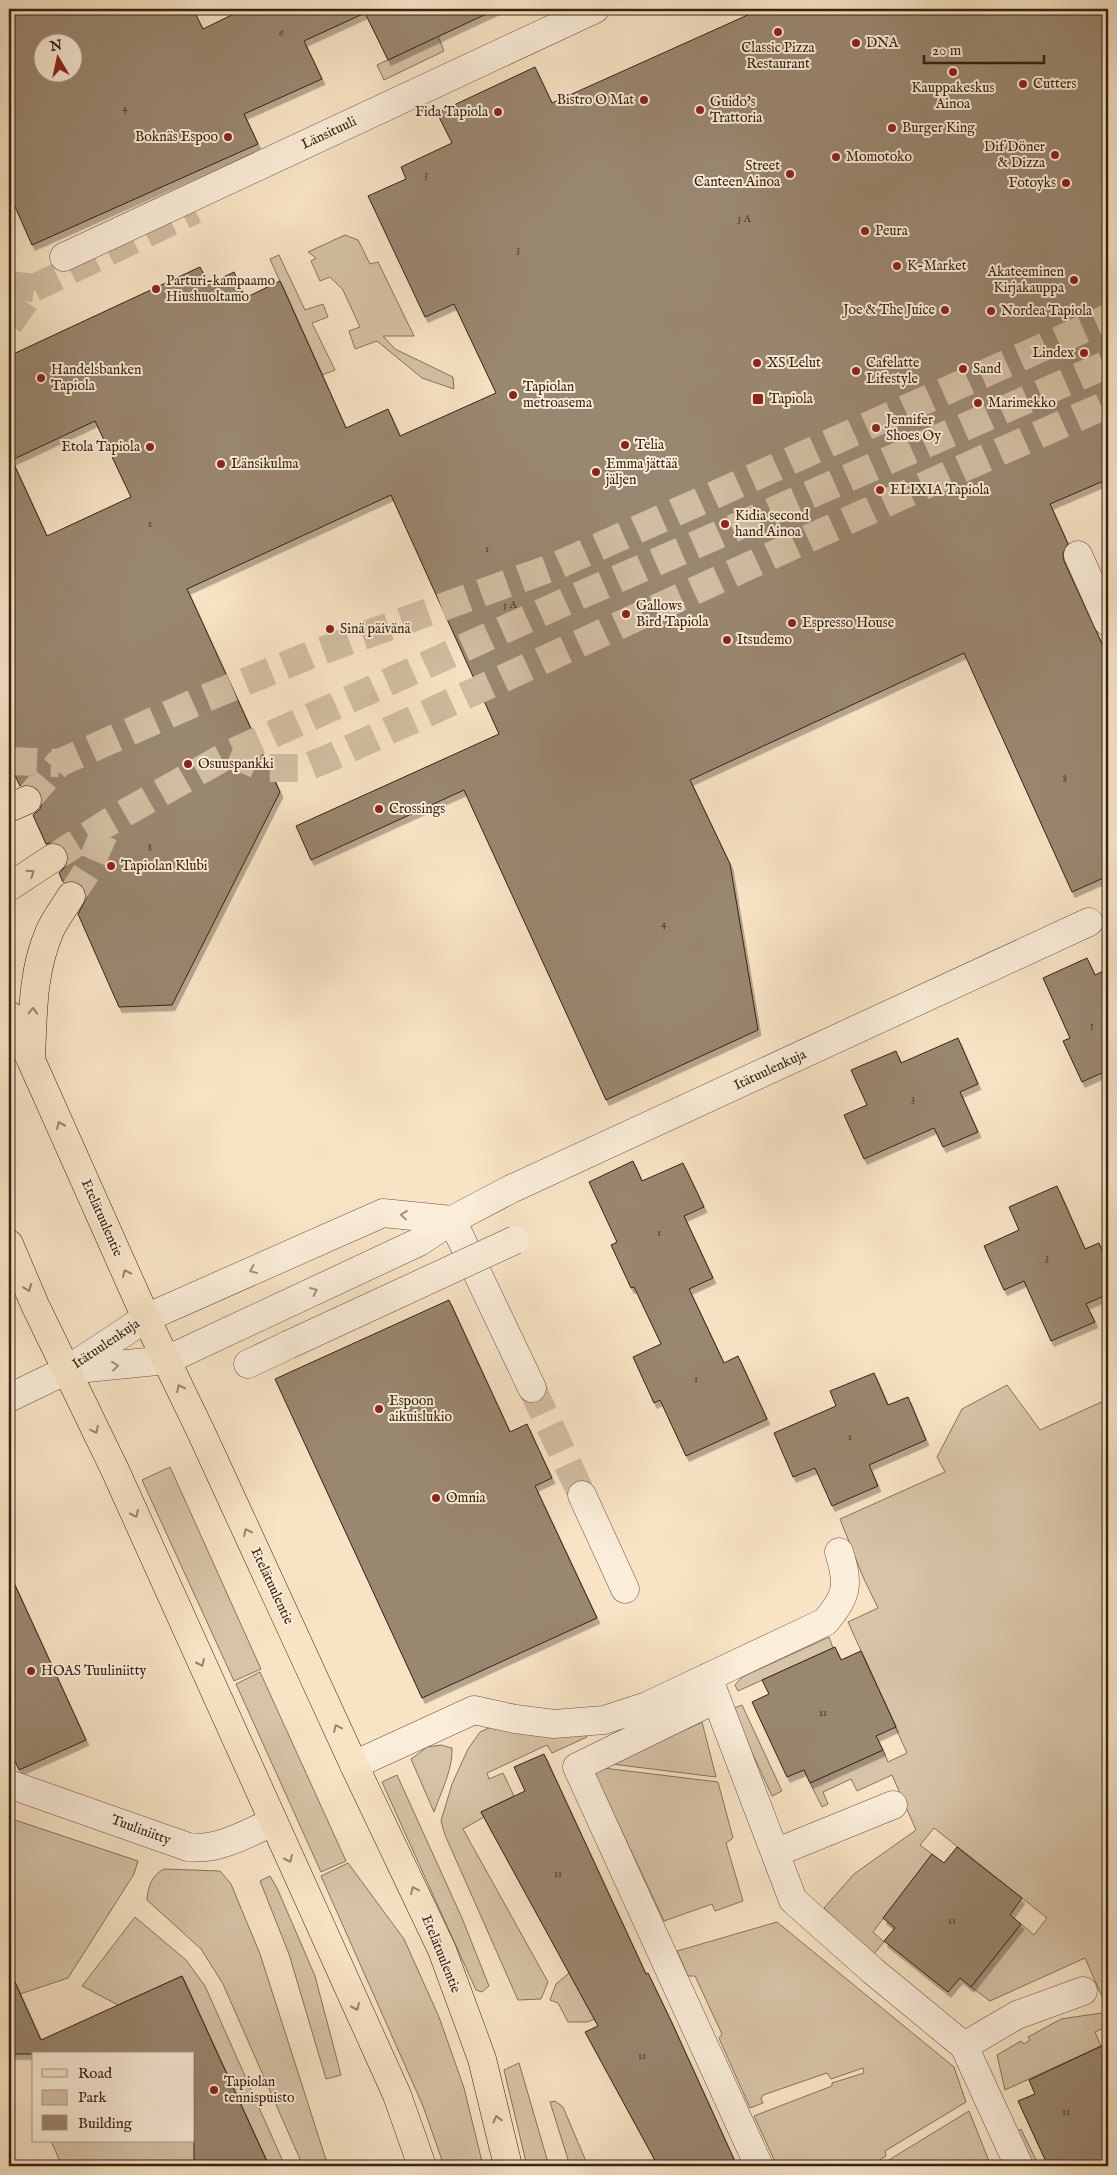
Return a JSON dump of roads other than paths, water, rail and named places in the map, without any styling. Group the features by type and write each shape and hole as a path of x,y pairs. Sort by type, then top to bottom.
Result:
{"main road":[{"path":"9,887 53,858"},
{"path":"31,1060 35,985 39,960 49,931 71,896"},
{"name":"Etelätuulentie","path":"9,1015 31,1060 146,1318 442,1950 482,2059 508,2166"},
{"path":"9,1244 35,1305 119,1479 396,2095 422,2166"}],"street":[{"name":"Länsituuli","path":"64,257 595,9"},
{"path":"1078,555 1108,622"},
{"name":"Itätuulenkuja","path":"66,1370 167,1360 419,1242 452,1220 511,1189 1089,922"},
{"name":"Itätuulenkuja","path":"66,1370 146,1318 383,1213 452,1220"},
{"path":"452,1220 532,1388"},
{"path":"248,1364 515,1240"},
{"path":"9,1398 66,1370"},
{"path":"582,1495 625,1589"},
{"path":"759,2166 577,1767 825,1622 834,1612 844,1594 846,1574 838,1552"},
{"path":"354,1765 474,1710 515,1720 554,1724 604,1720 712,1688"},
{"path":"712,1688 793,1900 873,1971 964,2046 1019,2166"},
{"name":"Tuuliniitty","path":"9,1784 188,1847 202,1849 214,1847 273,1822"},
{"path":"775,1854 893,1805"},
{"path":"964,2046 1017,2015 1083,1991"}],"tunnel":[{"path":"9,324 34,288 195,210"},
{"path":"9,285 34,288"},
{"path":"27,800 59,763 201,700 310,655 556,566 1108,318"},
{"path":"53,858 109,822 231,753 574,598 1108,364"},
{"path":"231,753 264,768 304,768 327,759 954,472 1108,404"},
{"path":"9,761 59,763"},
{"path":"71,896 89,868 109,822"},
{"path":"532,1388 582,1495"}],"place":[{"name":"Classic Pizza Restaurant","path":"778,32"},
{"name":"DNA","path":"856,43"},
{"name":"Kauppakeskus Ainoa","path":"953,72"},
{"name":"Cutters","path":"1023,84"},
{"name":"Bistro O Mat","path":"644,100"},
{"name":"Guido's Trattoria","path":"700,110"},
{"name":"Fida Tapiola","path":"498,112"},
{"name":"Burger King","path":"892,128"},
{"name":"Boknäs Espoo","path":"228,137"},
{"name":"Dif Döner & Dizza","path":"1055,155"},
{"name":"Momotoko","path":"836,157"},
{"name":"Street Canteen Ainoa","path":"790,174"},
{"name":"Fotoyks","path":"1066,183"},
{"name":"Peura","path":"865,231"},
{"name":"K-Market","path":"897,266"},
{"name":"Akateeminen Kirjakauppa","path":"1074,280"},
{"name":"Parturi-kampaamo Hiushuoltamo","path":"156,289"},
{"name":"Joe & The Juice","path":"945,310"},
{"name":"Nordea Tapiola","path":"991,311"},
{"name":"Lindex","path":"1084,353"},
{"name":"XS Lelut","path":"757,363"},
{"name":"Sand","path":"963,369"},
{"name":"Cafelatte Lifestyle","path":"856,371"},
{"name":"Handelsbanken Tapiola","path":"41,378"},
{"name":"Tapiolan metroasema","path":"513,395"},
{"name":"Tapiola","path":"758,399"},
{"name":"Marimekko","path":"978,403"},
{"name":"Jennifer Shoes Oy","path":"876,428"},
{"name":"Telia","path":"625,445"},
{"name":"Etola Tapiola","path":"150,447"},
{"name":"Länsikulma","path":"221,464"},
{"name":"Emma jättää jäljen","path":"596,472"},
{"name":"ELIXIA Tapiola","path":"880,490"},
{"name":"Kidia second hand Ainoa","path":"725,524"},
{"name":"Gallows Bird Tapiola","path":"626,614"},
{"name":"Espresso House","path":"792,623"},
{"name":"Sinä päivänä","path":"330,629"},
{"name":"Itsudemo","path":"727,640"},
{"name":"Osuuspankki","path":"188,764"},
{"name":"Crossings","path":"379,809"},
{"name":"Tapiolan Klubi","path":"111,866"},
{"name":"Espoon aikuislukio","path":"379,1409"},
{"name":"Omnia","path":"436,1498"},
{"name":"HOAS Tuuliniitty","path":"31,1671"},
{"name":"Tapiolan tennispuisto","path":"214,2090"}]}
